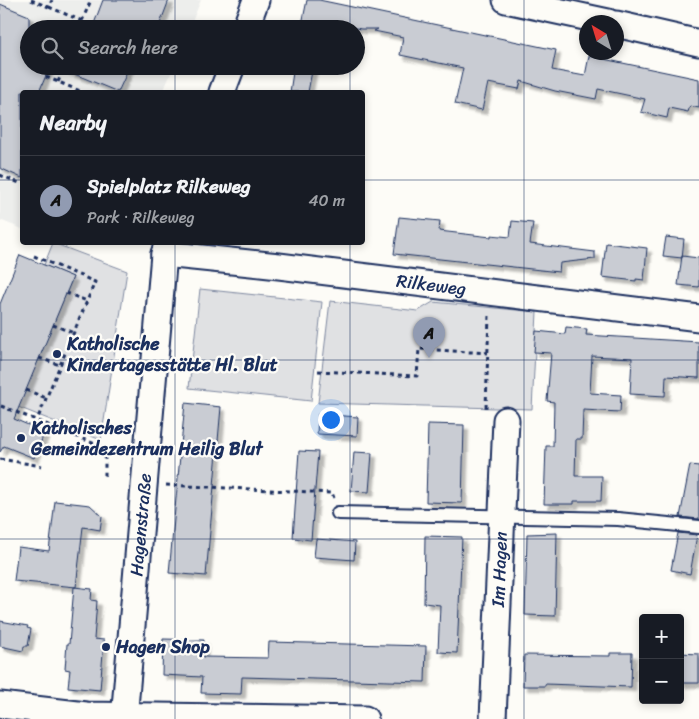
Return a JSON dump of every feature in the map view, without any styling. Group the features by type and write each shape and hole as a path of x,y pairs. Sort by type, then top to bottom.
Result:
{"street":[{"path":"248,20 256,0"},
{"path":"506,0 579,16"},
{"path":"624,26 699,43"},
{"path":"223,90 229,75"},
{"name":"Rilkeweg","path":"166,248 279,266 699,318"},
{"name":"Hagenstraße","path":"124,718 143,483 166,248"},
{"name":"Im Hagen","path":"493,719 506,420"},
{"path":"0,705 124,718 365,719"}],"lane":[{"path":"338,513 618,519 699,527"}],"path":[{"path":"30,0 78,20"},
{"path":"49,7 52,0"},
{"path":"83,20 91,0"},
{"path":"58,82 61,75"},
{"path":"46,77 78,90"},
{"path":"0,175 20,183"},
{"path":"34,256 96,282 37,420"},
{"path":"66,292 87,301"},
{"path":"489,292 486,409 506,420"},
{"path":"53,325 74,333"},
{"path":"317,380 318,370 417,376 419,349 488,353"},
{"path":"39,358 60,366"},
{"path":"318,372 319,362"},
{"path":"26,390 46,398"},
{"path":"1,406 105,448 105,478"},
{"path":"0,459 42,466"},
{"path":"143,483 332,493 338,513"}],"shaded area":[{"path":"0,0 201,0 193,20 20,20 20,75 170,75 164,90 20,90 20,228 0,220"},
{"path":"52,245 58,245 127,271 101,440 18,407 73,277 44,265"},
{"path":"200,289 322,302 311,401 189,388"},
{"path":"330,301 418,311 433,302 537,312 532,409 318,403"}],"building":[{"path":"103,0 169,0 161,20 95,20"},
{"path":"307,0 319,0 556,50 552,70 585,76 588,60 608,60 699,79 699,108 690,106 688,112 669,108 667,118 641,112 645,99 598,89 596,99 555,91 521,81 519,89 488,83 482,110 455,104 463,68 400,55 403,37 374,31 378,29 365,29 365,20 303,20"},
{"path":"0,4 29,16 29,20 20,20 20,75 46,75 40,90 20,90 20,177 0,168"},
{"path":"77,75 126,75 119,90 113,90"},
{"path":"293,75 311,75 308,90 290,90"},
{"path":"399,217 440,221 439,231 491,237 491,235 510,237 512,221 533,223 530,244 595,252 595,259 560,263 559,272 394,254"},
{"path":"666,237 684,239 682,258 663,256"},
{"path":"606,243 647,248 644,280 636,279 636,281 602,277"},
{"path":"20,255 73,277 14,419 45,432 34,458 4,446 0,452 0,304"},
{"path":"682,256 699,258 699,287 678,285"},
{"path":"566,327 587,329 586,335 699,342 699,378 666,376 665,396 630,394 632,358 592,356 590,393 621,395 620,412 583,410 582,439 576,439 575,476 602,476 601,501 574,501 574,504 544,504 546,446 553,446 554,402 547,401 551,353 534,352 536,331 565,334"},
{"path":"185,403 221,407 206,576 169,573"},
{"path":"318,414 358,417 357,436 317,434"},
{"path":"428,424 464,425 462,503 426,502"},
{"path":"299,451 318,452 311,540 293,538"},
{"path":"354,452 372,453 369,492 351,491"},
{"path":"690,465 699,466 699,519 680,517"},
{"path":"55,501 90,505 102,516 100,530 83,527 76,587 14,581 18,547 49,551"},
{"path":"557,533 555,616 525,615 527,534"},
{"path":"678,533 697,535 690,574 671,570"},
{"path":"425,536 462,537 457,653 438,652 440,605 424,603"},
{"path":"316,539 355,542 354,560 314,557"},
{"path":"74,587 92,589 91,600 97,601 94,639 104,640 100,690 68,687 70,670 65,669"},
{"path":"0,621 28,626 27,628 31,629 28,646 24,646 23,651 0,646"},
{"path":"163,639 204,640 203,657 268,658 269,642 426,646 425,682 242,677 241,694 201,693 202,677 162,675"},
{"path":"610,653 632,653 631,687 545,684 545,686 523,686 524,655 610,656"},
{"path":"684,653 699,654 699,683 684,683"}],"place":[{"name":"Katholische Kindertagesstätte Hl. Blut","path":"57,354"},
{"name":"Spielplatz Rilkeweg","path":"429,358"},
{"name":"Katholisches Gemeindezentrum Heilig Blut","path":"21,438"},
{"name":"Hagen Shop","path":"106,647"}]}
